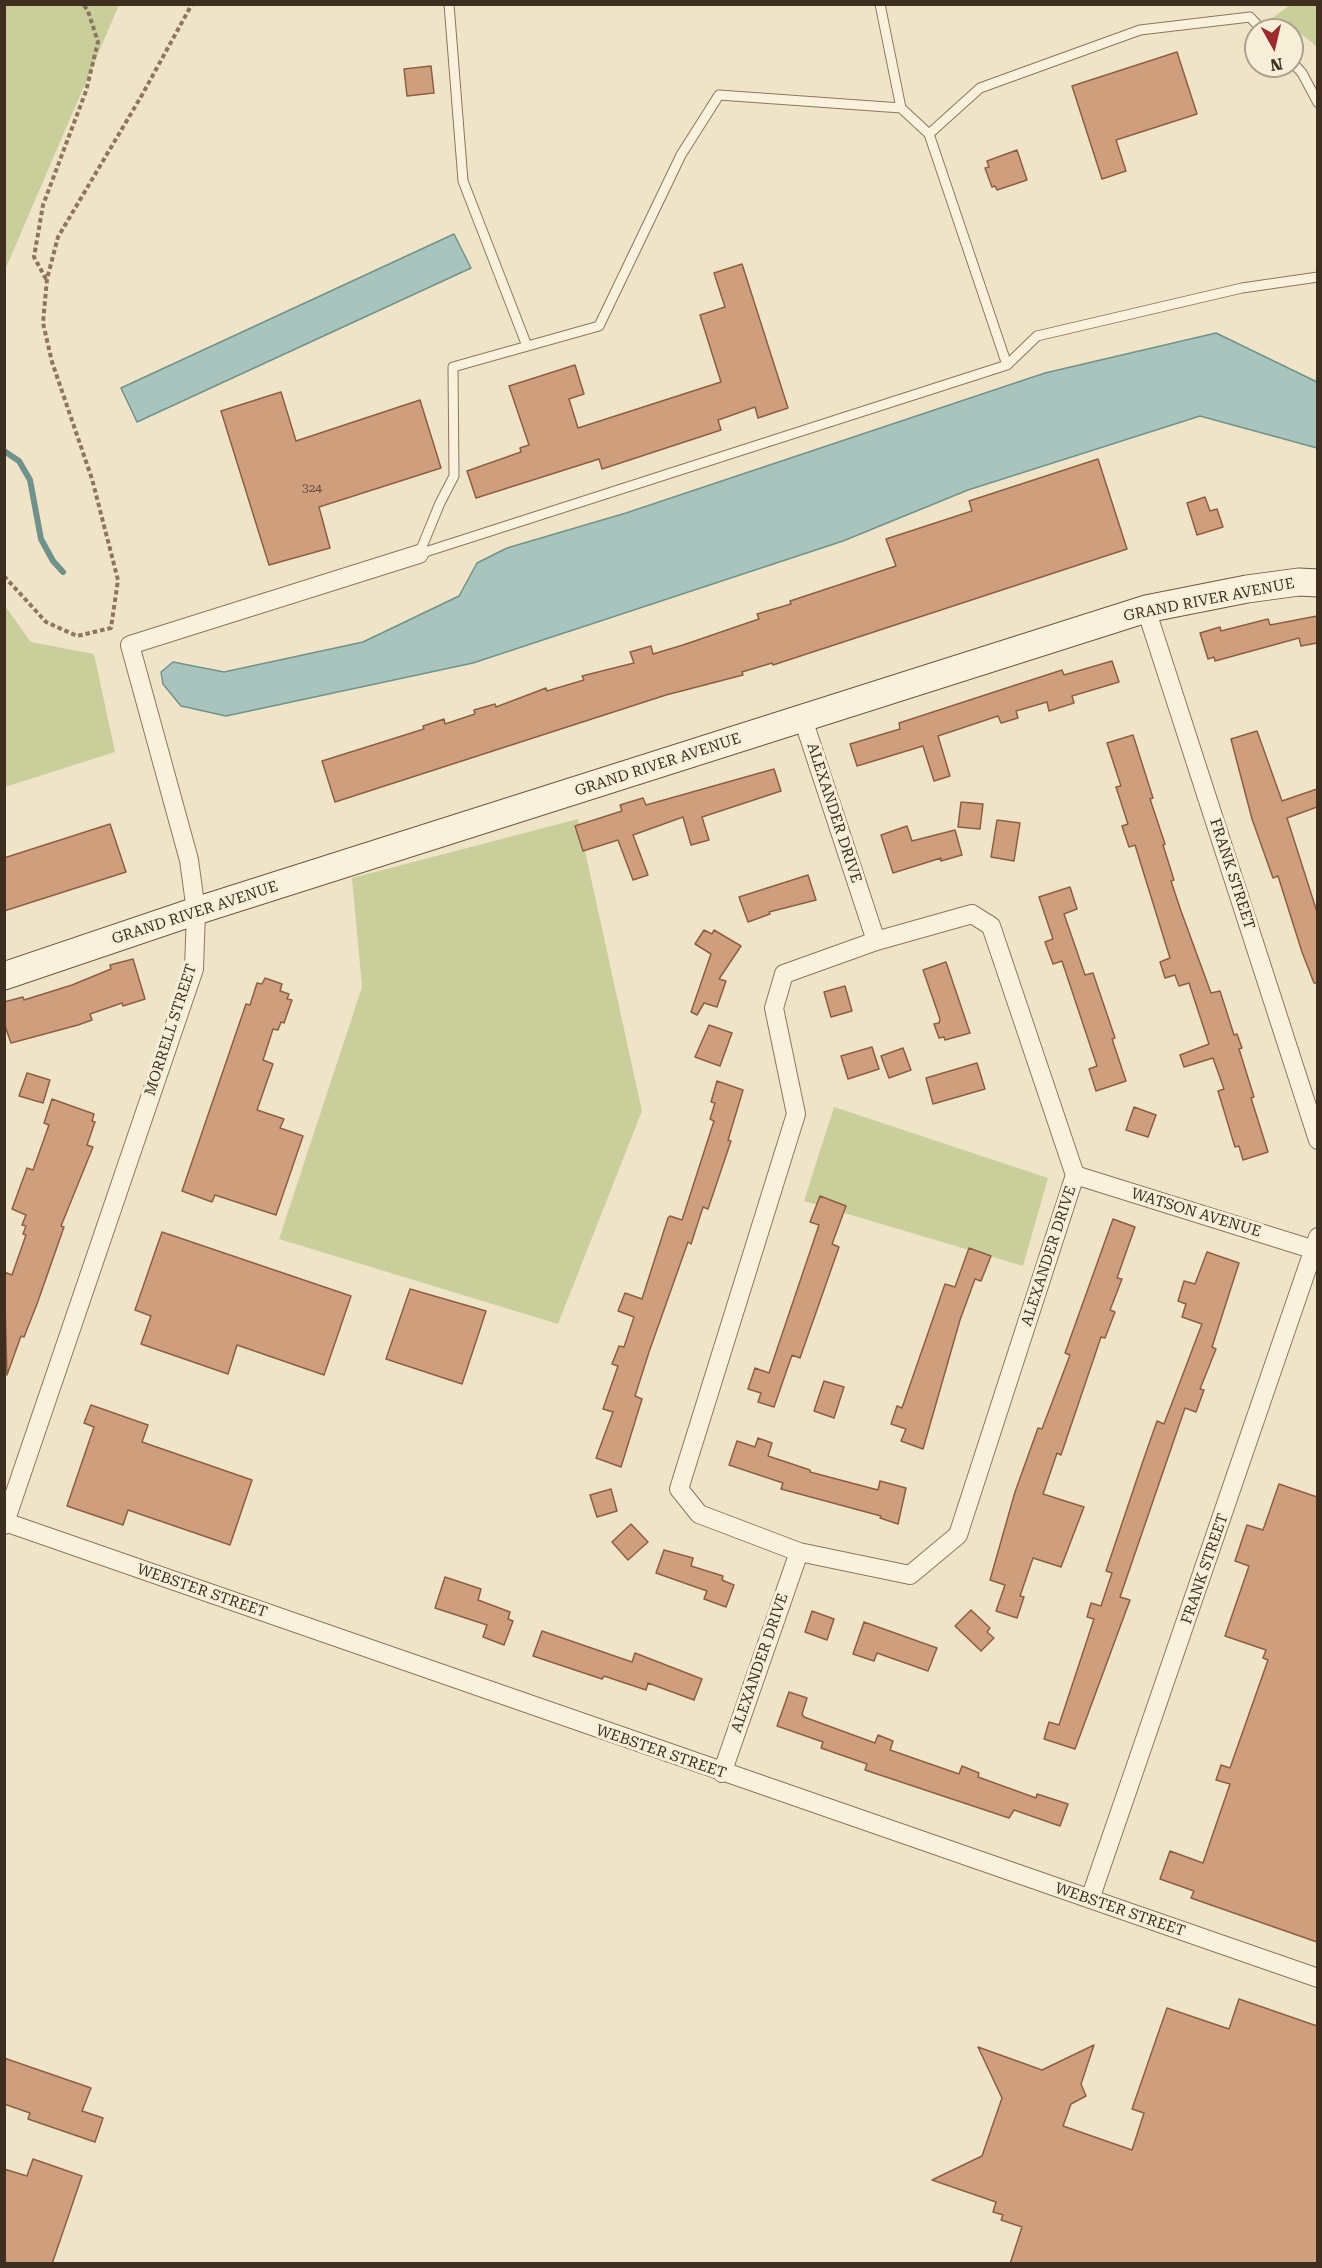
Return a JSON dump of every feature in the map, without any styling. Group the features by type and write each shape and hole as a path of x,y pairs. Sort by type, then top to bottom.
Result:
{"street":[{"name":"MORRELL STREET","path":"5,1523 194,969 196,911 189,860 129,645 419,554"},
{"name":"GRAND RIVER AVENUE","path":"4,976 196,911 803,719 1016,648 1146,609 1247,589 1299,582 1317,583"},
{"name":"FRANK STREET","path":"1146,609 1317,1140"},
{"name":"ALEXANDER DRIVE","path":"803,719 876,941"},
{"name":"ALEXANDER DRIVE","path":"972,914 991,926 1075,1175 958,1536 910,1575 799,1552 699,1514 678,1489 796,1114 774,1008 784,974 876,941 972,914"},
{"name":"WATSON AVENUE","path":"1075,1175 1317,1246"},
{"name":"FRANK STREET","path":"1090,1899 1317,1246"},
{"name":"WEBSTER STREET","path":"5,1523 1317,1978"},
{"name":"ALEXANDER DRIVE","path":"722,1773 799,1552"}],"lane":[{"path":"449,4 463,181 527,346"},
{"path":"880,4 901,108 928,134 1007,365"},
{"path":"928,134 980,88 1140,30 1251,18"},
{"path":"1304,77 1317,103"},
{"path":"419,554 454,476 453,367 599,326 681,155 719,95 901,108"},
{"path":"419,554 1007,365 1037,336 1242,288 1317,277"}],"path":[{"path":"47,279 34,257 43,206 86,91 98,42 88,11 82,4"},
{"path":"4,576 46,622 77,636 111,628 118,580 92,479 52,362 45,333 43,323 47,279 58,237 142,95 192,4"}],"green space":[{"path":"4,5 119,5 5,270"},
{"path":"1290,5 1317,5 1317,47 1304,36 1304,18 1272,18"},
{"path":"5,606 31,642 94,654 115,752 5,787"},
{"path":"578,819 642,1111 558,1324 279,1239 362,987 352,878"},
{"path":"834,1107 1048,1178 1023,1266 804,1201"}],"water":[{"path":"454,234 471,268 137,422 121,388"},
{"path":"1216,333 1317,382 1317,448 1200,416 968,490 843,541 473,663 226,716 181,706 163,684 161,672 173,662 224,672 363,642 459,596 477,563 507,548 626,513 1045,373"}],"building":[{"path":"1177,52 1197,114 1116,140 1126,171 1102,179 1072,86"},
{"path":"431,66 434,93 407,96 404,69"},
{"path":"1017,150 1027,180 997,190 995,186 992,187 985,168 989,167 987,161"},
{"path":"742,264 788,408 758,418 755,407 718,420 721,430 602,469 599,459 476,498 467,471 521,452 520,448 529,445 509,386 575,365 584,394 569,399 578,428 721,382 700,315 725,307 714,273"},
{"path":"281,392 296,441 420,400 441,468 319,507 330,548 269,565 221,411"},
{"path":"1098,459 1127,549 773,665 772,663 742,672 743,675 666,695 335,802 322,761 424,729 423,726 444,719 445,724 475,714 474,710 495,704 496,707 546,688 547,691 584,680 582,676 634,663 630,652 651,646 653,654 683,645 759,619 757,614 791,604 790,601 896,566 886,539 972,511 969,501"},
{"path":"1205,497 1210,511 1217,509 1223,527 1197,535 1187,503"},
{"path":"1317,616 1317,643 1301,646 1299,638 1215,661 1214,657 1208,659 1200,633 1220,627 1221,631 1268,619 1270,625"},
{"path":"1112,661 1119,682 1072,696 1074,703 1049,711 1047,702 1016,711 1018,718 1001,723 998,716 938,736 950,776 934,781 923,746 857,766 850,744 900,729 899,723 1062,670 1064,675"},
{"path":"1257,731 1282,801 1317,789 1317,807 1287,818 1317,912 1317,983 1314,983 1302,952 1278,876 1273,878 1252,819 1231,739"},
{"path":"1133,735 1153,798 1150,799 1165,844 1163,845 1174,880 1171,881 1181,911 1211,993 1220,991 1234,1035 1237,1034 1242,1048 1239,1049 1254,1097 1251,1098 1268,1152 1243,1160 1239,1146 1235,1147 1218,1091 1224,1089 1213,1058 1184,1067 1180,1055 1209,1044 1189,983 1179,986 1175,975 1165,978 1160,962 1170,958 1135,845 1129,847 1122,826 1128,824 1116,787 1121,786 1107,743"},
{"path":"774,769 781,791 702,817 709,840 691,845 683,817 633,835 648,875 633,880 618,840 583,851 575,826 622,811 620,805 643,798 646,805"},
{"path":"961,802 983,804 980,829 958,827"},
{"path":"997,820 1020,823 1014,861 991,857"},
{"path":"110,824 126,872 4,911 4,858"},
{"path":"907,826 912,841 955,830 962,855 941,861 941,858 893,873 881,835"},
{"path":"808,875 816,900 769,912 770,914 748,922 739,897"},
{"path":"1070,887 1077,909 1064,914 1085,975 1093,973 1115,1038 1112,1039 1126,1081 1096,1091 1089,1069 1097,1066 1062,961 1053,964 1045,942 1053,939 1039,897"},
{"path":"704,930 712,934 714,930 741,946 719,979 726,981 717,1007 704,1003 697,1015 691,1012 711,954 695,944"},
{"path":"133,959 145,999 123,1006 122,1003 90,1014 92,1020 78,1025 11,1043 4,1023 4,1002 23,997 24,1000 72,985 111,969 110,965"},
{"path":"946,962 970,1033 945,1040 944,1037 939,1038 934,1024 939,1023 940,1019 923,970"},
{"path":"265,978 282,984 280,991 289,994 287,999 292,1000 284,1023 281,1022 278,1030 273,1029 263,1060 273,1064 257,1110 284,1119 280,1128 303,1136 276,1215 215,1195 212,1202 182,1191 246,1004 250,1005 257,983 262,984"},
{"path":"845,986 852,1011 831,1017 824,992"},
{"path":"709,1025 732,1033 720,1066 695,1057"},
{"path":"872,1047 879,1069 848,1079 841,1056"},
{"path":"903,1048 911,1070 889,1078 881,1056"},
{"path":"977,1063 985,1089 933,1104 926,1078"},
{"path":"27,1073 50,1080 43,1103 19,1096"},
{"path":"717,1081 743,1090 728,1140 731,1141 708,1209 703,1207 691,1244 688,1242 649,1352 635,1396 642,1399 621,1467 596,1458 613,1412 603,1409 618,1366 612,1364 619,1346 624,1347 634,1317 618,1311 625,1293 642,1299 668,1218 670,1216 682,1220 714,1121 710,1119 715,1103 711,1102"},
{"path":"52,1099 94,1114 92,1121 95,1122 87,1145 93,1147 61,1226 64,1227 37,1304 24,1337 21,1336 7,1375 4,1272 12,1275 26,1235 23,1234 26,1226 22,1225 26,1215 12,1209 27,1168 33,1170 49,1125 44,1123"},
{"path":"1134,1107 1156,1115 1148,1137 1126,1130"},
{"path":"820,1196 846,1206 832,1244 839,1247 800,1358 792,1355 774,1407 758,1402 761,1393 748,1389 755,1368 769,1373 819,1225 810,1222"},
{"path":"1113,1219 1135,1227 1117,1278 1122,1279 1110,1310 1115,1312 1105,1338 1101,1337 1061,1455 1057,1453 1043,1494 1084,1507 1061,1567 1033,1558 1020,1596 1024,1597 1017,1618 996,1611 1005,1585 990,1580 1015,1492 1038,1428 1042,1429 1070,1355 1065,1353"},
{"path":"162,1232 351,1296 324,1375 237,1345 228,1374 141,1344 151,1316 135,1310"},
{"path":"969,1248 991,1256 981,1281 975,1279 960,1320 923,1449 901,1441 906,1429 891,1424 897,1406 902,1408 945,1284 955,1287"},
{"path":"1207,1252 1239,1263 1212,1347 1216,1349 1200,1389 1204,1390 1196,1412 1185,1408 1120,1597 1130,1600 1075,1749 1044,1739 1049,1722 1059,1725 1094,1619 1087,1617 1091,1603 1101,1606 1112,1573 1106,1571 1157,1421 1164,1424 1202,1324 1182,1317 1186,1304 1178,1301 1184,1281 1195,1284"},
{"path":"410,1289 486,1311 462,1384 386,1359"},
{"path":"824,1381 844,1387 834,1418 814,1411"},
{"path":"91,1405 148,1425 142,1442 252,1480 230,1545 128,1510 123,1525 67,1506 94,1427 84,1423"},
{"path":"758,1438 772,1443 768,1456 810,1470 810,1472 878,1490 880,1481 906,1488 898,1524 880,1518 881,1516 781,1489 783,1483 729,1465 737,1441 755,1447"},
{"path":"1279,1484 1317,1497 1317,1942 1191,1898 1194,1891 1160,1879 1170,1851 1203,1863 1230,1784 1216,1780 1221,1765 1230,1768 1268,1660 1263,1658 1266,1650 1225,1636 1249,1566 1235,1561 1247,1525 1263,1530"},
{"path":"611,1489 617,1511 597,1517 590,1495"},
{"path":"631,1524 648,1542 628,1560 612,1542"},
{"path":"664,1550 693,1558 691,1566 723,1576 722,1580 734,1585 726,1607 704,1599 707,1591 656,1573"},
{"path":"445,1577 481,1589 478,1600 510,1612 508,1619 513,1621 504,1645 483,1637 487,1625 435,1608"},
{"path":"971,1610 990,1628 987,1632 994,1638 981,1651 955,1626"},
{"path":"812,1611 834,1619 827,1640 805,1632"},
{"path":"864,1622 937,1648 928,1671 877,1653 874,1661 853,1654"},
{"path":"542,1631 632,1662 635,1653 702,1679 694,1700 648,1683 646,1690 604,1676 602,1679 533,1656"},
{"path":"789,1692 807,1698 802,1714 804,1717 875,1743 878,1735 893,1741 890,1750 959,1774 962,1766 979,1773 978,1777 1036,1798 1037,1794 1068,1804 1060,1826 1014,1810 1009,1818 865,1770 867,1764 821,1748 823,1742 777,1726"},
{"path":"1239,1999 1317,2026 1317,2264 1010,2264 1022,2227 1001,2220 1003,2215 993,2212 996,2202 932,2180 982,2156 1002,2098 978,2047 1042,2070 1094,2045 1081,2084 1086,2096 1071,2104 1063,2126 1132,2150 1144,2113 1132,2109 1167,2008 1229,2029"},
{"path":"4,2058 91,2088 82,2111 103,2118 95,2142 28,2119 30,2113 4,2104"},
{"path":"33,2159 82,2176 52,2264 4,2264 4,2169 27,2176"}],"waterway":[{"path":"4,451 19,461 30,480 41,539 53,561 63,572"}]}
